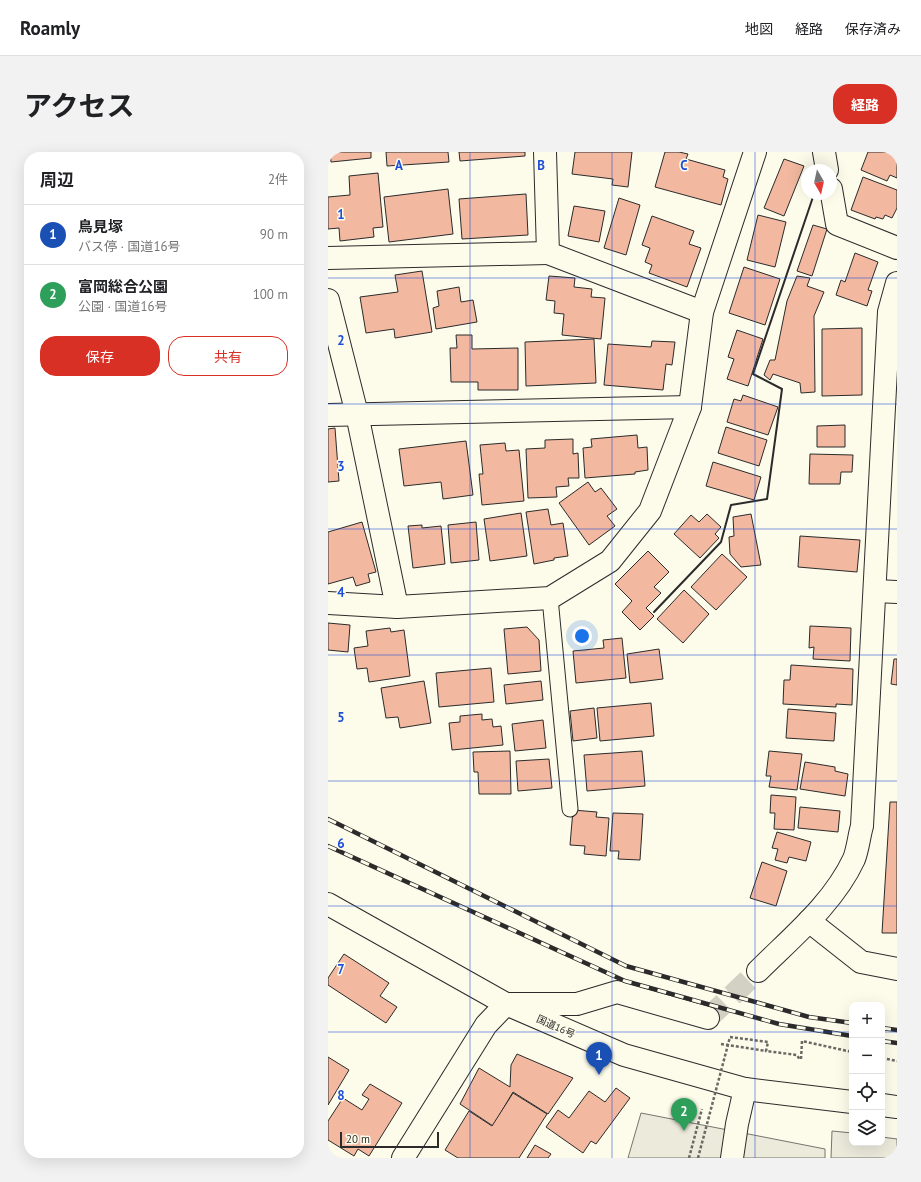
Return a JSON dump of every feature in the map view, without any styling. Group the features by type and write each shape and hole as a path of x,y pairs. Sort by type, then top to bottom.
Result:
{"main road":[{"path":"545,152 548,253"},
{"path":"328,603 397,607 550,598 610,561 650,511 690,407 702,312 755,152"},
{"path":"824,152 827,164"},
{"path":"833,200 837,224 897,248"},
{"path":"328,258 548,253 702,312"},
{"path":"758,971 809,921 835,891 854,858 862,826 889,312 897,283"},
{"path":"328,300 357,414 397,607"},
{"path":"328,415 690,407"},
{"path":"875,591 897,592"},
{"name":"国道16号","path":"328,904 506,1004 624,1055 746,1088 849,1102"},
{"path":"809,921 862,962 897,969"},
{"path":"403,1158 486,1025 506,1004 577,1004 617,992 708,1018"},
{"path":"732,1158 746,1088"},
{"path":"885,1105 897,1107"}],"lane":[{"path":"550,598 570,809"}],"path":[{"path":"698,1158 730,1037 768,1042 766,1051"},
{"path":"714,1042 797,1055 800,1060 802,1041 849,1051"},
{"path":"885,1059 897,1061"},
{"path":"689,1158 702,1109"}],"shaded area":[{"path":"641,1113 825,1149 825,1158 628,1158"},
{"path":"832,1131 849,1133 849,1146 885,1146 885,1137 897,1139 897,1158 831,1158"}],"building":[{"path":"330,152 371,152 371,158 331,162"},
{"path":"386,152 448,152 449,162 387,166"},
{"path":"459,152 525,152 525,156 460,161"},
{"path":"575,152 632,152 628,187 612,185 613,179 572,174"},
{"path":"665,152 679,152 688,154 686,159 725,170 723,177 728,179 721,205 655,187"},
{"path":"868,152 888,152 897,156 897,178 890,175 887,181 861,170"},
{"path":"784,159 801,165 801,174 784,216 764,208"},
{"path":"378,173 383,227 373,228 374,237 340,241 339,228 328,229 328,197 350,195 349,176"},
{"path":"863,177 897,190 897,208 892,218 885,215 883,219 876,217 875,219 851,210"},
{"path":"448,189 453,234 389,242 384,197"},
{"path":"526,194 528,235 462,239 459,199"},
{"path":"619,198 640,205 626,255 604,248"},
{"path":"574,206 605,211 599,242 568,236"},
{"path":"758,215 786,222 775,267 747,260"},
{"path":"652,216 694,231 689,244 701,248 687,287 649,273 652,265 645,262 650,248 642,245"},
{"path":"813,225 827,229 812,276 797,271"},
{"path":"855,253 878,262 868,290 872,291 867,306 836,295 841,280 845,282"},
{"path":"744,267 780,279 765,325 729,313"},
{"path":"422,271 432,332 395,338 394,329 366,333 360,297 398,292 395,275"},
{"path":"549,276 575,278 574,287 592,289 591,297 605,298 601,339 562,335 564,314 554,313 555,301 546,300"},
{"path":"797,276 810,278 807,286 824,292 814,316 815,392 801,393 800,383 773,374 770,380 764,375 770,360 775,360 787,301"},
{"path":"459,287 461,302 473,300 477,322 436,329 433,308 439,306 437,291"},
{"path":"862,328 862,395 822,396 822,329"},
{"path":"737,330 763,339 748,386 727,379 734,359 728,357"},
{"path":"456,335 472,335 472,349 518,348 518,390 478,390 478,382 451,382 450,348 457,348"},
{"path":"594,339 596,383 526,386 525,342"},
{"path":"652,341 675,342 672,365 666,364 663,390 604,385 608,344 651,347"},
{"path":"743,395 778,407 768,435 727,422 734,399 741,401"},
{"path":"845,425 845,447 817,447 817,426"},
{"path":"726,427 767,440 759,466 718,453"},
{"path":"335,428 339,481 328,482 328,429"},
{"path":"637,435 638,448 647,447 648,470 635,472 635,474 585,478 583,448 592,447 591,439"},
{"path":"573,439 573,454 578,453 579,478 568,478 569,486 556,487 557,497 528,498 526,449 545,448 545,440"},
{"path":"466,441 473,495 443,499 441,482 404,486 399,449"},
{"path":"505,443 506,451 519,450 524,501 482,505 479,474 483,474 480,445"},
{"path":"810,454 853,455 852,472 841,472 840,484 809,484"},
{"path":"713,462 761,477 754,500 706,486"},
{"path":"588,482 595,492 601,488 617,509 607,516 615,526 589,545 559,503"},
{"path":"548,509 551,525 563,523 568,556 554,558 554,560 534,564 526,512"},
{"path":"521,513 527,556 490,561 484,519"},
{"path":"707,514 721,527 715,534 719,538 700,558 674,534 691,515 699,522"},
{"path":"751,514 761,565 741,567 730,554 729,537 734,536 733,517"},
{"path":"362,522 376,572 368,574 370,582 356,586 353,577 328,584 328,532"},
{"path":"476,522 479,560 451,563 448,525"},
{"path":"422,525 422,528 441,526 445,564 413,568 408,526"},
{"path":"800,536 860,540 857,572 798,567"},
{"path":"648,551 669,572 654,587 661,593 646,608 654,616 640,630 622,612 632,601 615,584"},
{"path":"722,554 747,577 716,610 691,587"},
{"path":"684,590 709,614 683,643 657,619"},
{"path":"328,623 350,625 348,652 328,650"},
{"path":"810,626 851,628 850,661 813,659 814,647 809,648"},
{"path":"527,627 539,640 541,671 508,674 504,629"},
{"path":"390,628 391,632 404,630 410,676 369,682 367,668 357,669 354,648 368,646 366,631"},
{"path":"622,638 626,678 576,683 573,651 604,648 603,640"},
{"path":"659,649 663,679 630,683 627,654"},
{"path":"894,659 897,659 897,685 891,684"},
{"path":"791,665 853,669 852,705 836,704 836,707 783,704 784,680 790,680"},
{"path":"491,668 494,702 439,707 436,673"},
{"path":"424,681 431,723 400,728 398,717 386,718 381,688"},
{"path":"541,681 543,700 506,704 504,685"},
{"path":"651,703 654,736 600,741 597,708"},
{"path":"594,708 597,738 573,741 570,711"},
{"path":"788,709 836,713 834,741 786,738"},
{"path":"482,714 482,720 492,719 493,727 501,726 503,745 452,750 449,723 460,722 460,716"},
{"path":"543,720 546,748 515,751 512,724"},
{"path":"510,751 511,794 479,794 478,772 474,772 473,752"},
{"path":"642,751 645,786 587,791 584,755"},
{"path":"769,751 802,754 797,790 769,787 771,776 766,776"},
{"path":"549,759 552,788 518,791 516,761"},
{"path":"805,762 835,767 835,771 848,774 845,796 800,789"},
{"path":"771,795 796,797 794,830 774,829 775,813 770,813"},
{"path":"890,802 897,802 897,933 882,933"},
{"path":"800,807 840,811 838,832 798,828"},
{"path":"573,810 597,812 596,817 609,818 606,856 584,854 585,846 570,845"},
{"path":"613,813 643,814 640,860 618,859 619,851 610,851"},
{"path":"777,832 811,842 806,861 789,857 787,863 775,860 778,849 772,848"},
{"path":"762,862 787,871 776,906 750,898"},
{"path":"344,954 389,983 380,996 397,1007 386,1023 328,985 328,978"},
{"path":"517,1054 573,1078 548,1114 513,1092 493,1126 460,1104 479,1068 510,1087 511,1065"},
{"path":"328,1057 349,1070 328,1105"},
{"path":"370,1084 402,1103 369,1156 358,1149 354,1156 328,1140 328,1121 343,1098 362,1110 369,1099 362,1095"},
{"path":"616,1088 630,1098 596,1144 591,1141 583,1153 546,1127 558,1110 569,1118 589,1091 605,1102"},
{"path":"513,1093 547,1114 519,1158 458,1158 445,1150 469,1111 492,1126"},
{"path":"535,1145 551,1154 548,1158 527,1158"}],"tunnel":[{"path":"708,1018 758,971"}],"railway":[{"path":"328,819 626,966 809,1017 849,1023"},
{"path":"328,846 625,981 779,1024 849,1036"},
{"path":"885,1028 897,1030"},
{"path":"885,1041 897,1043"}],"wall":[{"path":"654,612 721,542 731,505 767,499 782,389 753,374 812,200"}],"place":[{"name":"鳥見塚","path":"599,1075"},
{"name":"富岡総合公園","path":"684,1131"}]}
